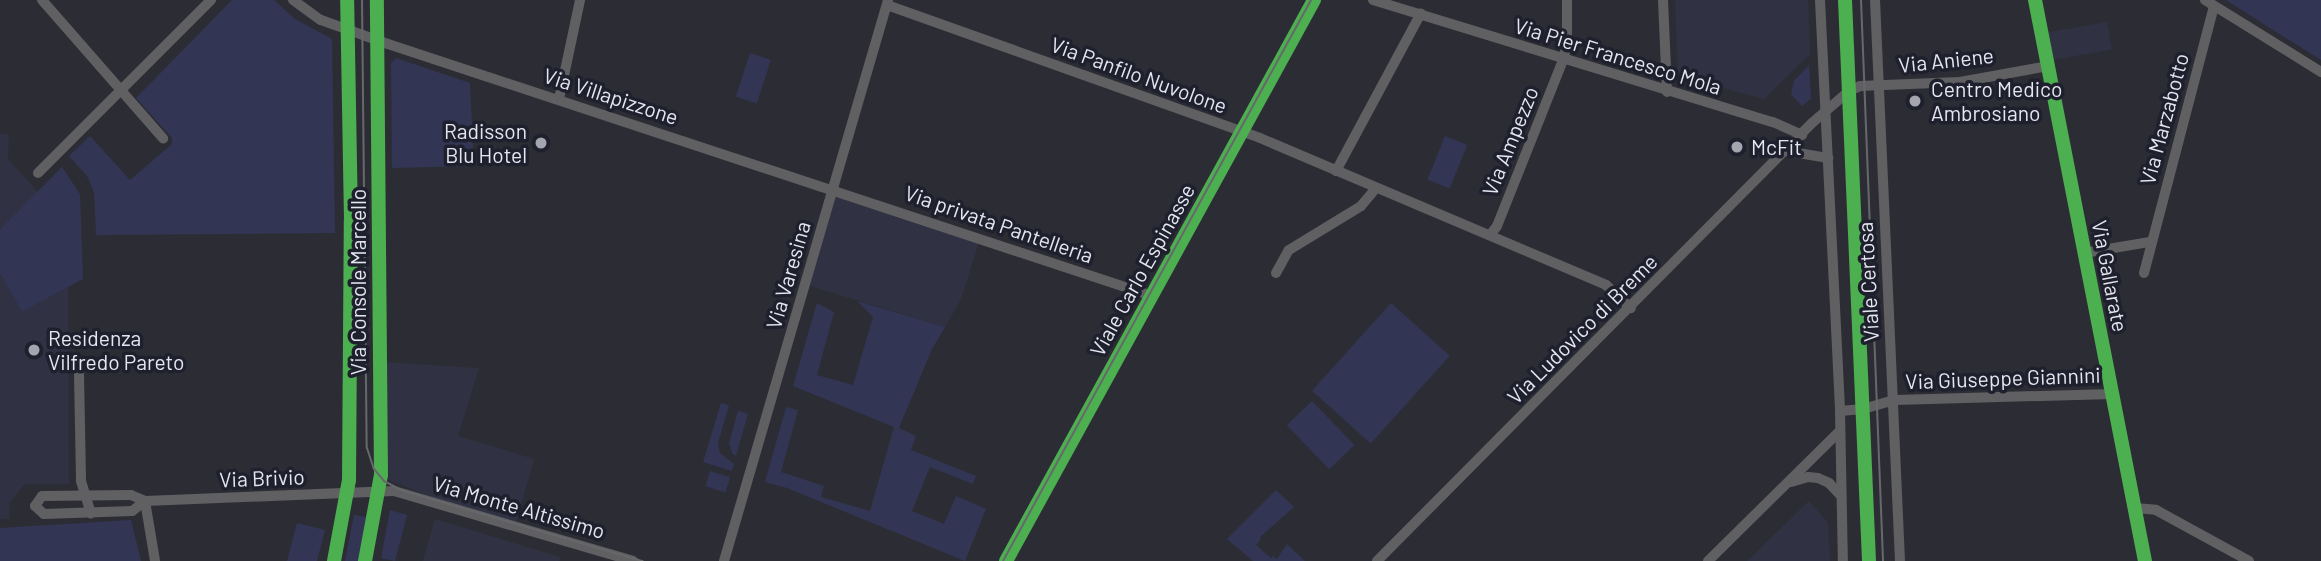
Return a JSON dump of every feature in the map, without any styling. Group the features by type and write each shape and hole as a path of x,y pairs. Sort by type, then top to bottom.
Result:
{"main road":[{"name":"Via Console Marcello","path":"334,561 348,493 351,220 347,0"},
{"name":"Via Console Marcello","path":"365,561 387,492 377,0"},
{"name":"Viale Carlo Espinasse","path":"1006,561 1314,0"},
{"name":"Viale Certosa","path":"1846,0 1870,561"},
{"name":"Via Gallarate","path":"2035,0 2145,561"}],"street":[{"path":"42,0 163,138"},
{"path":"38,173 211,0"},
{"path":"293,0 309,13 347,29"},
{"path":"559,99 580,0"},
{"name":"Via Pier Francesco Mola","path":"1373,0 1667,92 1773,122 1802,135"},
{"name":"Via Ampezzo","path":"1490,235 1497,226 1563,60 1567,44 1566,0"},
{"path":"1663,0 1667,92"},
{"name":"Viale Certosa","path":"1820,0 1840,411 1843,561"},
{"name":"Viale Certosa","path":"1875,0 1895,400 1900,561"},
{"name":"Via Panfilo Nuvolone","path":"887,3 1242,132 1606,285 1631,308"},
{"name":"Via Varesina","path":"724,561 887,3"},
{"path":"2209,3 2321,72"},
{"name":"Via Marzabotto","path":"2144,273 2209,3"},
{"path":"1336,171 1420,13"},
{"name":"Via Villapizzone","path":"347,29 833,189"},
{"name":"Via Aniene","path":"1849,91 1860,86 1960,82 2048,66"},
{"path":"1824,113 1849,91"},
{"name":"Via Ludovico di Breme","path":"1377,561 1824,113"},
{"path":"1787,150 1828,158"},
{"path":"1276,272 1289,250 1361,206 1376,188"},
{"name":"Via privata Pantelleria","path":"833,189 1152,296"},
{"path":"2084,253 2150,242"},
{"path":"79,374 81,481 91,513"},
{"name":"Via Giuseppe Giannini","path":"1840,411 1863,409 1895,400 2112,394"},
{"path":"1708,561 1840,431"},
{"path":"1790,482 1808,477 1818,478 1829,483 1840,495"},
{"name":"Via Brivio","path":"145,501 132,511 91,513 44,514 35,506 42,496 131,495 145,501 387,492"},
{"name":"Via Monte Altissimo","path":"387,492 633,561"},
{"path":"145,501 155,561"},
{"path":"2135,508 2157,510 2249,561"}],"shaded area":[{"path":"232,0 274,0 295,19 332,39 335,233 96,235 94,192 87,176 69,156 90,136 130,180 172,144 172,138 136,98"},
{"path":"1675,0 1808,0 1810,54 1764,99 1678,76"},
{"path":"2226,0 2321,0 2321,60 2270,28"},
{"path":"2107,22 2112,50 2047,61 2042,33"},
{"path":"750,53 771,60 757,104 736,97"},
{"path":"396,58 470,83 474,166 392,168 391,63"},
{"path":"1809,65 1811,99 1802,106 1791,94 1794,81"},
{"path":"0,134 9,134 8,159 38,192 0,229"},
{"path":"1445,136 1467,145 1450,189 1427,180"},
{"path":"62,167 80,194 83,279 22,312 0,273 0,229"},
{"path":"834,189 980,239 961,299 945,327 807,285"},
{"path":"0,273 22,312 68,287 69,484 25,484 10,502 9,519 0,519"},
{"path":"857,301 945,327 932,349 899,428 916,436 911,450 976,476 973,484 930,467 912,511 944,524 956,496 986,509 965,561 787,488 765,482 786,407 798,410 781,472 824,486 821,497 870,511 894,427 793,386 817,303 834,312 817,375 853,385 873,317"},
{"path":"1391,303 1450,356 1371,444 1312,391"},
{"path":"382,362 479,368 458,436 534,459 515,526 466,511 389,480"},
{"path":"1312,401 1354,445 1329,469 1287,425"},
{"path":"721,403 729,405 718,443 720,453 734,464 732,471 703,462"},
{"path":"738,411 748,414 736,456 729,443"},
{"path":"710,471 730,477 725,492 705,486"},
{"path":"1276,490 1294,507 1260,537 1256,545 1271,558 1273,556 1277,559 1287,544 1305,561 1253,561 1227,539"},
{"path":"1809,501 1828,523 1830,561 1747,561"},
{"path":"390,510 407,515 395,561 381,558"},
{"path":"354,515 367,517 364,538 359,561 345,561"},
{"path":"435,519 560,557 559,561 423,561"},
{"path":"131,520 141,561 0,561 0,528"},
{"path":"297,523 325,530 317,561 287,561"}],"tram line":[{"path":"362,0 367,448 374,469 384,481 401,490 643,561"},
{"path":"1003,561 1311,0"},
{"path":"1861,0 1883,561"}],"traffic: fast":[{"path":"334,561 349,480 351,220 347,0"},
{"path":"365,561 381,475 377,0"},
{"path":"1006,561 1314,0"},
{"path":"1845,0 1869,561"},
{"path":"2035,0 2145,561"}],"place":[{"name":"Centro Medico Ambrosiano","path":"1915,101"},
{"name":"Radisson Blu Hotel","path":"541,143"},
{"name":"McFit","path":"1737,147"},
{"name":"Residenza Vilfredo Pareto","path":"34,350"}]}
